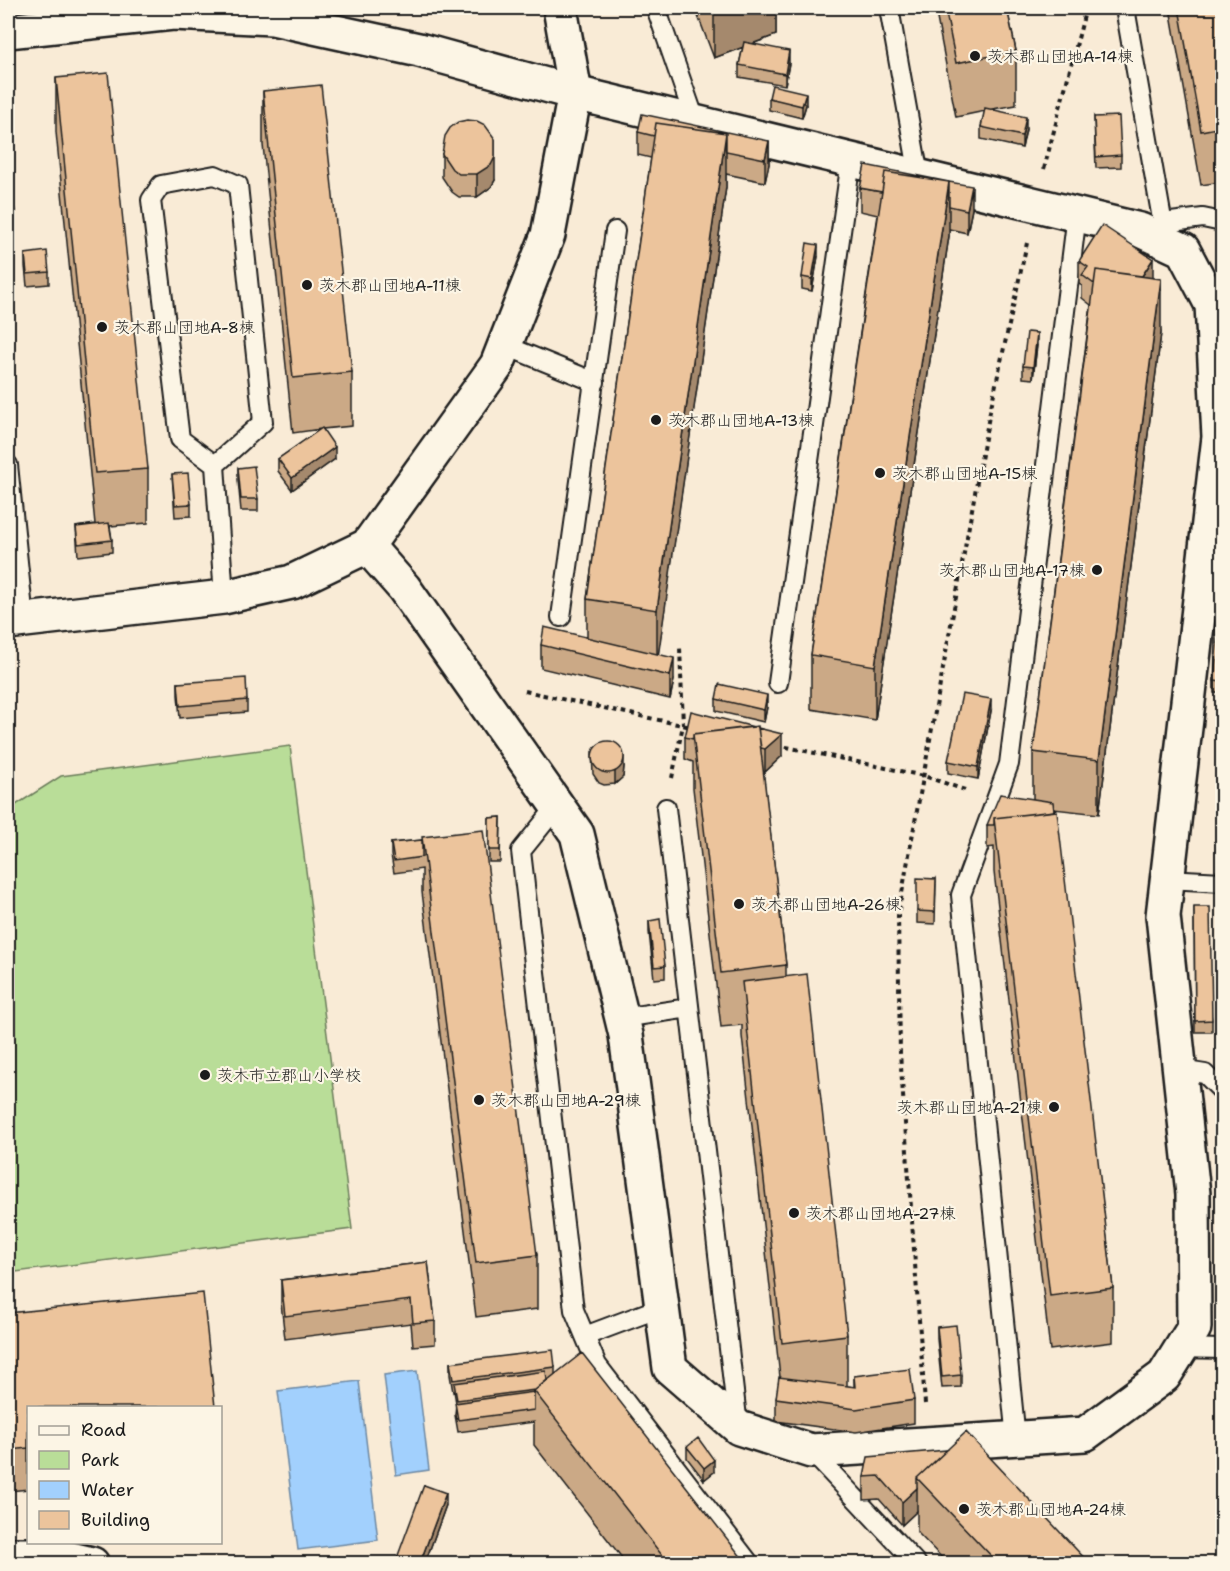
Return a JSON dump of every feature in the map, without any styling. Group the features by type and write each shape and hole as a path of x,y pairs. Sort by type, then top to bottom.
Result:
{"street":[{"path":"16,621 224,597 292,582 367,546 496,365 548,235 575,93 560,8"},
{"path":"8,31 173,10 272,18 419,50 575,93 1140,230 1164,232 1183,250 1217,306 1219,437 1163,916 1193,1194 1194,1328 1164,1376 1085,1434 811,1451 739,1428 670,1368 628,1047 578,834 404,588 367,546"},
{"path":"8,1555 54,1555 92,1563"}],"lane":[{"path":"656,8 696,123"},
{"path":"889,8 919,176"},
{"path":"1125,8 1164,232 1203,218 1222,222"},
{"path":"778,683 851,160"},
{"path":"215,465 263,422 238,185 215,175 161,185 151,200 180,439 215,465 224,597"},
{"path":"1016,1439 961,895 1009,764 1077,214"},
{"path":"561,617 615,231"},
{"path":"504,345 595,382"},
{"path":"8,465 16,621"},
{"path":"558,806 521,851 574,1310 597,1365 750,1563"},
{"path":"666,808 739,1428"},
{"path":"1167,879 1222,882"},
{"path":"622,1018 689,1008"},
{"path":"1180,1070 1205,1074 1222,1090"},
{"path":"585,1336 662,1307"},
{"path":"1181,1348 1222,1349"},
{"path":"811,1451 917,1563"}],"path":[{"path":"928,1444 900,1053 898,915 989,416 1035,204 1086,8"},
{"path":"666,808 683,725 680,648"},
{"path":"468,679 695,728"},
{"path":"775,744 924,776 996,800"}],"green space":[{"path":"290,746 352,1229 8,1273 8,810 61,776"}],"water":[{"path":"417,1371 429,1470 396,1475 384,1375"},
{"path":"359,1381 378,1540 298,1550 278,1391"}],"building":[{"path":"945,8 1007,8 1016,51 956,63"},
{"path":"1179,8 1222,8 1222,127 1201,131"},
{"path":"744,42 789,51 785,74 739,65"},
{"name":"茨木郡山団地A-8棟","path":"108,73 148,469 95,473 56,78"},
{"name":"茨木郡山団地A-11棟","path":"321,85 352,372 293,378 263,91"},
{"path":"772,85 806,93 802,106 769,98"},
{"path":"985,108 1026,117 1022,136 981,127"},
{"path":"642,114 769,141 765,159 726,151 726,133 656,123 654,136 638,132"},
{"path":"1119,116 1121,155 1096,157 1094,117"},
{"path":"467,120 485,125 495,139 495,157 491,165 477,174 459,174 452,169 442,154 445,136 450,128 458,122"},
{"name":"茨木郡山団地A-13棟","path":"656,123 726,133 657,610 587,599"},
{"path":"8,153 15,214 8,215"},
{"path":"865,165 949,182 885,172 882,192 860,188"},
{"name":"茨木郡山団地A-15棟","path":"885,172 949,182 875,666 811,655"},
{"path":"1222,176 1222,197 1219,197"},
{"path":"949,182 972,186 967,210 949,206"},
{"path":"1102,225 1153,259 1142,276 1096,270 1094,284 1082,275 1088,267 1079,261"},
{"path":"807,243 818,245 812,279 802,277"},
{"path":"47,251 49,272 27,274 25,254"},
{"name":"茨木郡山団地A-17棟","path":"1096,270 1161,279 1099,760 1033,752"},
{"path":"1027,332 1037,333 1033,367 1023,366"},
{"path":"322,428 335,447 292,478 278,459"},
{"path":"254,466 258,499 241,499 238,468"},
{"path":"188,473 191,504 175,505 172,474"},
{"path":"109,523 112,540 78,544 76,527"},
{"path":"544,627 674,658 670,676 541,645"},
{"path":"1218,630 1222,630 1222,682 1214,681"},
{"path":"246,678 247,700 180,706 178,683"},
{"path":"719,684 767,695 764,710 716,699"},
{"path":"962,694 991,699 978,767 948,761"},
{"path":"691,711 754,727 693,734 693,739 685,737"},
{"name":"茨木郡山団地A-26棟","path":"758,726 786,965 721,973 693,734"},
{"path":"758,728 782,734 765,749 761,748"},
{"path":"608,741 619,746 624,757 619,768 608,773 597,768 592,757 597,746"},
{"path":"1000,794 1053,802 1054,811 994,818 994,825 987,825"},
{"name":"茨木郡山団地A-21棟","path":"1057,811 1113,1288 1050,1296 994,818"},
{"path":"501,817 500,850 489,850 489,818"},
{"name":"茨木郡山団地A-29棟","path":"483,830 537,1255 476,1263 422,837"},
{"path":"422,840 422,857 394,861 391,843"},
{"path":"917,878 936,879 935,912 917,911"},
{"path":"1194,907 1210,907 1212,1020 1195,1021"},
{"path":"660,919 665,966 654,967 649,921"},
{"name":"茨木郡山団地A-27棟","path":"807,974 847,1335 782,1343 742,982"},
{"path":"428,1262 435,1321 413,1323 411,1300 285,1316 281,1280"},
{"path":"203,1293 215,1406 27,1406 27,1448 10,1450 8,1313"},
{"path":"956,1325 961,1375 942,1377 937,1327"},
{"path":"553,1350 555,1367 453,1380 450,1363"},
{"path":"582,1353 746,1563 668,1563 534,1391"},
{"path":"910,1369 914,1400 856,1409 776,1398 779,1377 855,1387 854,1376"},
{"path":"546,1371 547,1380 535,1390 457,1400 454,1383"},
{"path":"534,1392 534,1410 458,1420 455,1403"},
{"path":"966,1432 1089,1563 998,1563 917,1478"},
{"path":"698,1438 714,1460 704,1468 687,1447"},
{"path":"947,1450 917,1478 917,1488 902,1502 879,1476 864,1477 868,1457"},
{"path":"424,1485 446,1493 420,1563 410,1563 397,1558"}],"place":[{"name":"茨木郡山団地A-14棟","path":"975,56"},
{"name":"茨木郡山団地A-11棟","path":"307,285"},
{"name":"茨木郡山団地A-8棟","path":"102,327"},
{"name":"茨木郡山団地A-13棟","path":"656,420"},
{"name":"茨木郡山団地A-15棟","path":"880,473"},
{"name":"茨木郡山団地A-17棟","path":"1097,570"},
{"name":"茨木郡山団地A-26棟","path":"739,904"},
{"name":"茨木市立郡山小学校","path":"205,1075"},
{"name":"茨木郡山団地A-29棟","path":"479,1100"},
{"name":"茨木郡山団地A-21棟","path":"1054,1107"},
{"name":"茨木郡山団地A-27棟","path":"794,1213"},
{"name":"茨木郡山団地A-24棟","path":"964,1509"}]}
